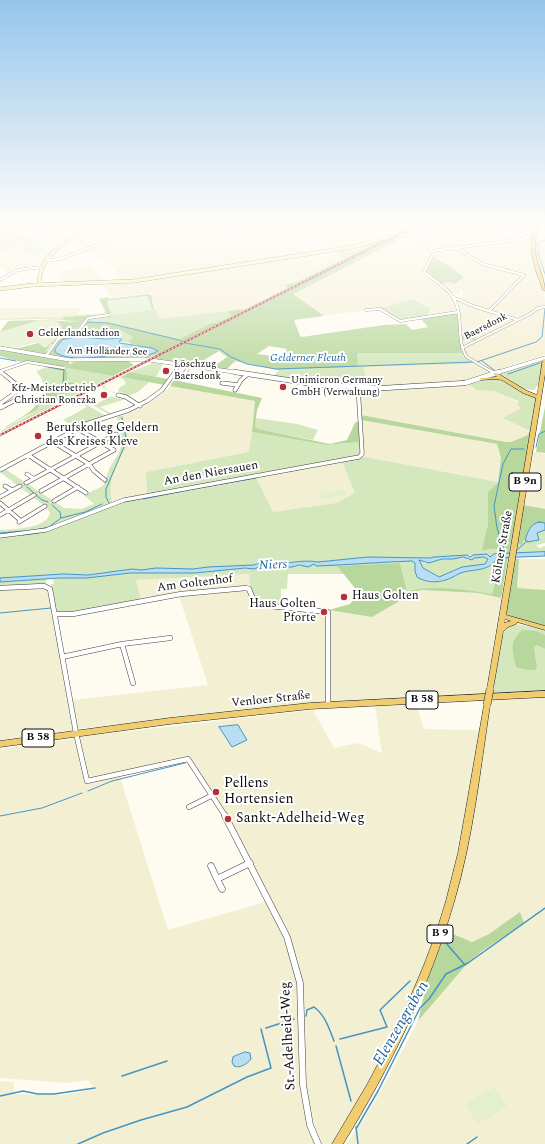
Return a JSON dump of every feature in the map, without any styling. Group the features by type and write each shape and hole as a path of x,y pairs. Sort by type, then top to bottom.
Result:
{"main road":[{"path":"39,285 40,278"},
{"path":"0,290 39,285 134,281 151,278"},
{"path":"541,278 545,290"},
{"name":"Kölner Straße","path":"502,618 545,359"},
{"path":"495,374 521,390 539,397"},
{"path":"481,379 495,378 504,380"},
{"path":"521,390 532,391 541,387"},
{"path":"502,618 514,622 535,625"},
{"path":"502,618 545,628"},
{"name":"B 9","path":"337,1144 381,1071 402,1028 421,987 450,901 460,858 502,618"},
{"path":"499,632 506,625 514,622"},
{"name":"Venloer Straße","path":"0,744 76,733 328,705 545,694"}],"street":[{"name":"Baersdonk","path":"432,278 449,292 453,298 461,322 462,348 464,353 472,360 495,374"},
{"name":"Baersdonk","path":"490,310 521,278"},
{"name":"Baersdonk","path":"453,298 460,299 471,306 490,310 518,320"},
{"name":"Baersdonk","path":"462,348 518,320 538,308 545,307"},
{"path":"366,310 380,309 399,321 458,312"},
{"path":"46,356 58,339 77,331 84,322 91,317 109,315"},
{"name":"Am Holländer See","path":"0,348 70,360 139,359 190,365 320,385 392,388 465,383 534,361 545,359"},
{"path":"0,371 27,362 64,368"},
{"path":"0,470 90,423 140,406 162,391 170,382 180,364"},
{"path":"183,377 190,365"},
{"path":"0,371 17,385 19,390 17,398 2,408 0,405 1,403 19,390"},
{"path":"235,390 248,374"},
{"path":"222,383 238,385"},
{"name":"An den Niersauen","path":"0,536 46,530 105,506 124,500 359,457 362,454 362,451 358,387"},
{"path":"118,395 126,397 140,406"},
{"path":"41,491 114,450 78,429"},
{"path":"26,483 116,434"},
{"path":"53,442 89,464 104,480"},
{"path":"28,455 86,493"},
{"path":"27,474 33,478"},
{"path":"5,486 12,490"},
{"path":"0,497 20,486"},
{"path":"54,501 78,487"},
{"path":"0,514 34,495"},
{"path":"0,503 9,509 19,521 45,506"},
{"path":"0,588 48,587 51,590 76,733"},
{"name":"Am Goltenhof","path":"55,614 74,613 184,593 246,588 249,589 254,601 260,605 328,612 328,705"},
{"path":"62,657 122,644 170,638"},
{"path":"122,644 133,683"},
{"name":"St.-Adelheid-Weg","path":"76,733 87,781 188,759 213,795 250,863 287,937 300,983 303,1086 310,1125 318,1144"},
{"path":"189,807 213,795"},
{"path":"217,879 250,863"},
{"path":"211,866 222,889"}],"shaded area":[{"path":"62,278 100,278 102,282 64,283"},
{"path":"120,278 139,278 122,281"},
{"path":"141,278 304,278 285,285 287,287 246,309 159,319 153,302 154,300 152,293 111,298 102,284"},
{"path":"323,278 429,278 438,285 451,282 455,284 462,278 540,278 545,299 545,355 494,372 470,358 463,349 462,340 473,340 472,334 462,332 460,315 451,294 461,299 463,292 459,289 460,296 440,286 452,297 457,312 430,316 431,309 412,299 380,308 324,316 292,294"},
{"path":"0,308 40,308 40,310 41,308 80,308 77,315 63,316 62,318 20,317 22,312 19,318 0,319"},
{"path":"474,362 490,372 462,382 393,386 367,385 364,367 467,364"},
{"path":"469,384 477,390 494,390 518,402 522,408 504,418 529,431 528,435 511,442 506,442 361,415 361,389"},
{"path":"170,386 255,401 250,452 146,472 147,495 111,503 110,491 112,473 128,447 123,415 147,405"},
{"path":"361,420 497,444 501,458 498,482 360,456"},
{"path":"534,452 545,454 545,509 525,506"},
{"path":"341,459 355,493 336,503 273,512 256,476"},
{"path":"519,559 545,559 545,590 517,588"},
{"path":"249,574 250,587 260,605 329,610 372,617 421,590 479,593 501,598 485,694 332,702 330,697 325,703 77,729 72,700 208,685 178,593 141,600 136,580"},
{"path":"44,588 48,590 69,701 72,730 0,740 0,589"},
{"path":"545,697 545,1144 346,1144 364,1119 381,1090 418,1021 466,965 482,951 520,912 489,934 472,942 446,931 468,845 492,698"},
{"path":"416,704 424,729 480,730 449,890 419,980 391,1042 361,1098 331,1144 320,1144 303,1086 301,1087 307,1125 315,1144 0,1144 0,1081 14,1082 14,1094 63,1095 95,1089 88,1080 67,1083 0,1078 0,749 75,739 85,783 90,785 79,737 313,710 334,748 358,743 382,753 375,706","holes":["188,759 223,812 269,901 168,930 119,774"]}],"green space":[{"path":"304,278 310,278 161,353 145,359 76,359 48,355 58,340 79,330 85,321 110,323 179,339 211,323 216,323 231,316 228,311 246,309 287,288 285,285","holes":["102,328 120,330 133,337 129,343 157,351 136,356 122,354 88,358 64,356 55,349 59,344 68,338 96,338 95,337"]},
{"path":"313,278 324,278 293,294 324,316 294,320 300,336 302,337 384,325 406,324 412,330 428,327 420,318 457,312 460,332 472,334 477,338 473,340 460,340 462,353 357,353 358,367 279,370 235,361 226,370 212,368 227,357 219,351 204,360 201,365 152,360","holes":["269,346 287,349 281,357 257,354"]},
{"path":"431,278 462,278 455,284 451,282 438,285"},
{"path":"149,294 153,299 152,302 154,308 152,309 147,296 107,301 111,313 107,314 99,299"},
{"path":"147,296 152,309 112,315 107,301"},
{"path":"98,299 107,313 65,317 63,320 0,320 34,317 62,318 63,316 104,313 105,311"},
{"path":"412,299 431,309 428,316 401,320 380,308"},
{"path":"155,308 159,319 228,311 231,316 216,323 211,323 179,339 110,323 85,321 97,317"},
{"path":"104,314 88,317 76,330 65,335 60,334 53,321 38,321 0,332 8,321 39,320 80,322 63,320 64,317"},
{"name":"Gelderlandstadion","path":"40,320 58,322 62,327 60,334 65,335 55,340 45,348 37,342 14,348 0,346 0,332"},
{"path":"103,327 120,330 132,336 133,340 129,343 120,342 122,339 119,338 95,338"},
{"path":"58,338 54,344 51,344 46,352 48,353 47,354 0,347 19,348"},
{"path":"0,349 69,362 69,364 74,362 128,361 134,365 113,376 66,368 66,366 59,367 26,361 21,362 0,356"},
{"path":"356,353 462,353 474,362 467,364 364,367 367,385 336,385 274,376 279,370 358,367"},
{"path":"544,359 538,385 534,390 522,389 501,375 503,373"},
{"path":"153,363 163,364 156,377 130,372"},
{"path":"37,365 64,369 67,371 67,381 78,384 53,401 42,402 36,410 5,427 30,412 35,407 39,402 44,388 62,386 63,371"},
{"path":"47,367 64,371 62,386 44,388 42,379 36,371"},
{"path":"66,368 113,376 0,433 4,429 33,412 42,402 53,401 70,389 74,383 67,380 67,371 64,369"},
{"path":"130,372 168,379 165,385 121,377"},
{"path":"121,377 149,382 138,392 128,396 118,391 120,387 126,384 124,380 120,378 105,386 105,388 115,392 114,393 102,387"},
{"path":"491,379 499,379 536,398 532,432 503,418 522,408 518,406 518,401 494,391 477,390 468,384"},
{"path":"174,380 262,398 257,410 255,426 258,429 330,444 347,440 355,423 358,421 360,442 327,445 252,432 255,401 170,386"},
{"path":"112,396 115,398 126,399 100,407 112,414 110,415 86,401 94,405"},
{"path":"80,403 84,403 106,416 90,421 76,428 63,420 87,407"},
{"path":"545,407 545,453 536,452"},
{"path":"123,415 128,447 122,455 113,474 111,487 112,503 147,495 146,472 249,452 252,432 327,445 360,442 360,456 498,482 488,492 488,524 483,550 500,549 499,553 490,557 467,555 430,558 368,557 318,562 300,561 271,565 258,563 254,565 193,569 156,568 141,571 139,569 88,575 63,574 0,578 0,530 36,525 48,518 50,513 46,507 0,472 5,469 64,508 81,509 94,504 84,495 103,486 110,467 119,453 121,446 117,417","holes":["341,459 355,493 336,503 273,512 256,477"]},
{"path":"361,415 506,442 511,442 528,435 529,431 532,432 519,508 509,553 499,553 499,549 482,550 488,524 488,492 498,482 501,458 497,444 361,420"},
{"path":"256,418 297,424 318,430 313,440 258,429 255,426"},
{"path":"345,490 347,496 320,499 318,494"},
{"path":"523,505 545,509 545,523 541,522 530,528 522,545 518,544 517,542"},
{"path":"545,530 545,543 536,545 539,548 545,546 545,552 516,553 518,544 522,545 525,540 528,542 535,542 537,533"},
{"path":"463,557 469,560 478,557 488,559 485,564 456,569 439,577 423,568 418,560 422,560 425,563"},
{"path":"501,557 492,594 473,591 438,589 426,589 407,593 400,563 337,566 344,574 288,574 287,589 281,589 281,597 287,597 288,607 260,605 254,601 250,587 249,574 136,580 141,600 73,613 56,613 51,584 54,584 53,578 87,578 130,573 195,573 259,567 292,567 314,564 332,565 412,561 415,563 418,576 428,582 435,582 448,579 463,572 490,566 496,558"},
{"path":"501,557 508,557 501,598 479,593 421,590 372,617 329,610 350,604 356,597 355,588 337,566 400,563 407,592 426,588 438,588 492,594"},
{"path":"515,559 519,559 517,588 545,590 545,626 515,618 507,614"},
{"path":"47,579 45,584 0,586 0,582"},
{"path":"516,624 545,630 545,635 523,630 537,667 534,647 537,645 545,649 545,691 492,694 502,637 507,627"},
{"path":"523,630 536,631 545,635 545,649 537,645 534,647 537,667 535,670 516,667 513,642 518,634"},
{"path":"520,912 524,923 482,951 466,965 418,1021 427,981 446,931 472,942 489,934"},
{"path":"495,1087 507,1107 477,1124 465,1104"}],"water":[{"path":"77,337 106,339 120,338 122,340 119,341 120,343 152,348 158,351 148,355 121,354 87,358 69,357 55,352 55,349 62,340"},
{"path":"539,522 545,523 545,530 537,533 539,540 528,542 525,540 530,529 533,525"},
{"name":"Niers","path":"545,552 545,556 497,558 491,565 482,569 462,572 448,579 435,582 426,581 417,577 415,563 412,561 316,566 314,564 308,567 299,565 292,567 259,567 254,569 245,568 195,573 130,573 87,578 59,578 0,582 0,578 63,574 88,575 132,569 193,569 254,565 261,563 278,564 304,561 318,562 368,557 430,558 467,555 470,557 473,555 487,554 490,557 494,554","holes":["463,557 472,560 474,558 483,557 488,559 485,564 462,567 439,577 423,568 419,560 429,563 442,559"]},
{"path":"238,725 247,740 232,747 219,727"},
{"path":"245,1052 250,1053 251,1059 246,1064 236,1067 234,1066 232,1062 233,1057"}],"waterway":[{"name":"Gelderner Fleuth","path":"477,362 536,342 542,337 545,308"},
{"name":"Gelderner Fleuth","path":"87,322 108,323 179,340 185,343 220,349 231,357 247,364 276,369 474,362"},
{"path":"0,358 16,361"},
{"path":"482,361 494,370"},
{"path":"508,374 540,363"},
{"path":"48,367 64,370 63,385 70,389"},
{"path":"122,418 126,438"},
{"path":"536,447 539,434 545,431"},
{"path":"109,503 106,497 106,489 127,440"},
{"path":"505,553 497,528 494,506 503,464 511,449 524,449"},
{"path":"187,490 256,478"},
{"path":"27,487 42,500 48,502"},
{"path":"143,499 183,491"},
{"path":"124,502 139,499"},
{"path":"61,518 85,512 102,504"},
{"path":"52,505 60,512 61,518"},
{"path":"36,530 49,527 61,518"},
{"path":"0,533 23,531"},
{"path":"23,535 39,533"},
{"path":"517,550 527,541"},
{"path":"0,613 51,608"},
{"path":"88,791 112,781 185,763"},
{"path":"0,816 42,808 82,793"},
{"name":"Elenzengraben","path":"465,965 545,908"},
{"path":"446,943 465,965"},
{"name":"Elenzengraben","path":"356,1129 378,1091 420,1008 429,999 446,974 465,965"},
{"name":"Elenzengraben","path":"340,1039 387,1027 380,1010 410,981"},
{"path":"306,1016 307,1010 314,1007 318,1010 326,1022 334,1041"},
{"path":"266,1028 294,1019"},
{"path":"78,1144 103,1133 141,1120 187,1107 247,1077 271,1068 261,1029"},
{"name":"Elenzengraben","path":"336,1046 351,1101"},
{"path":"122,1076 167,1061"},
{"path":"0,1096 23,1091 38,1094 54,1094 95,1088"},
{"name":"Elenzengraben","path":"356,1129 358,1144"},
{"path":"467,1144 477,1137"}],"railway":[{"path":"0,435 311,278"}],"place":[{"name":"Gelderlandstadion","path":"30,334"},
{"name":"Löschzug Baersdonk","path":"166,371"},
{"name":"Unimicron Germany GmbH (Verwaltung)","path":"283,387"},
{"name":"Kfz-Meisterbetrieb Christian Ronczka","path":"104,395"},
{"name":"Berufskolleg Geldern des Kreises Kleve","path":"38,436"},
{"name":"Haus Golten","path":"344,597"},
{"name":"Haus Golten Pforte","path":"324,612"},
{"name":"Pellens Hortensien","path":"216,792"},
{"name":"Sankt-Adelheid-Weg","path":"228,819"}]}
